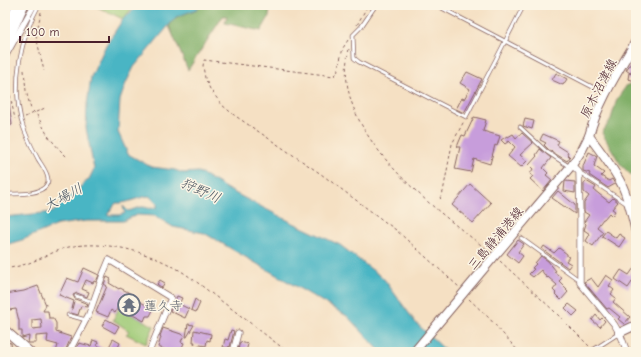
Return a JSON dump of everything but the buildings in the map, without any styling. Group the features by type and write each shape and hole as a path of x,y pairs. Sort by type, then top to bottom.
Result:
{"highway":[{"path":"5,38 20,5"},
{"path":"5,45 23,5"}],"main road":[{"path":"5,29 17,5"},
{"name":"原木沼津線","path":"635,46 606,94 592,125 589,136 607,160 632,206 636,232"},
{"name":"三島静浦港線","path":"414,352 571,166 582,150 589,136"},
{"path":"619,333 636,325"},
{"path":"5,330 30,352"}],"street":[{"path":"5,56 34,5"},
{"path":"571,166 579,172 579,280 582,287 605,313 619,333 627,352"},
{"path":"69,352 86,320 109,260 171,298 149,352"},
{"path":"234,352 238,333"}],"lane":[{"path":"5,194 37,192 43,189 49,180 47,173 30,144 21,119 17,92 18,69 28,29 39,5"},
{"path":"376,5 353,35 354,58 359,62 466,117 524,5"},
{"path":"436,5 606,94"},
{"path":"625,5 636,10"},
{"path":"520,127 547,152 571,166"},
{"path":"579,172 632,206"},
{"path":"521,238 579,280"},
{"path":"76,296 93,302"},
{"path":"68,315 86,320"},
{"path":"593,350 619,333"}],"path":[{"path":"368,5 357,23 353,35 349,38 343,48 337,73 334,76 204,60 203,66 205,78 217,98 234,115 321,174 396,230 462,290"},
{"path":"41,12 36,36 44,71"},
{"path":"349,48 347,71 349,94 358,117 372,142 386,160 414,189 494,257 553,310 593,350"},
{"path":"20,61 23,64 26,91 31,109 52,140 67,157"},
{"path":"5,92 10,95 15,119"},
{"path":"21,119 45,108"},
{"path":"441,199 453,142 466,117"},
{"path":"5,269 32,262 67,247 101,245 136,252 161,261 183,272 288,352"},
{"path":"466,295 520,352"}],"green space":[{"path":"93,5 135,5 123,19"},
{"path":"200,5 270,5 269,17 261,31 225,23 227,16 223,16 188,70 169,26 176,17 197,9"},
{"path":"636,84 636,180 621,165 602,133 611,119 617,99 627,85"},
{"path":"119,308 154,326 146,344 126,334 129,331 113,320"}],"water":[{"name":"狩野川","path":"139,5 200,5 197,9 176,17 134,67 126,83 120,100 118,132 128,154 151,167 175,170 183,173 198,172 227,189 291,222 340,245 384,279 416,323 442,347 445,352 381,352 347,316 204,233 173,227 155,216 137,215 123,221 86,221 57,225 22,240 5,245 5,217 53,212 89,179 94,169 86,128 87,105 91,77 106,45 123,19","holes":["149,196 157,203 157,207 140,207 128,211 123,206 125,213 119,215 107,215 116,203"]}],"place":[{"name":"蓮久寺","path":"129,305"}],"water label":[{"name":"大場川","path":"63,197"}]}
